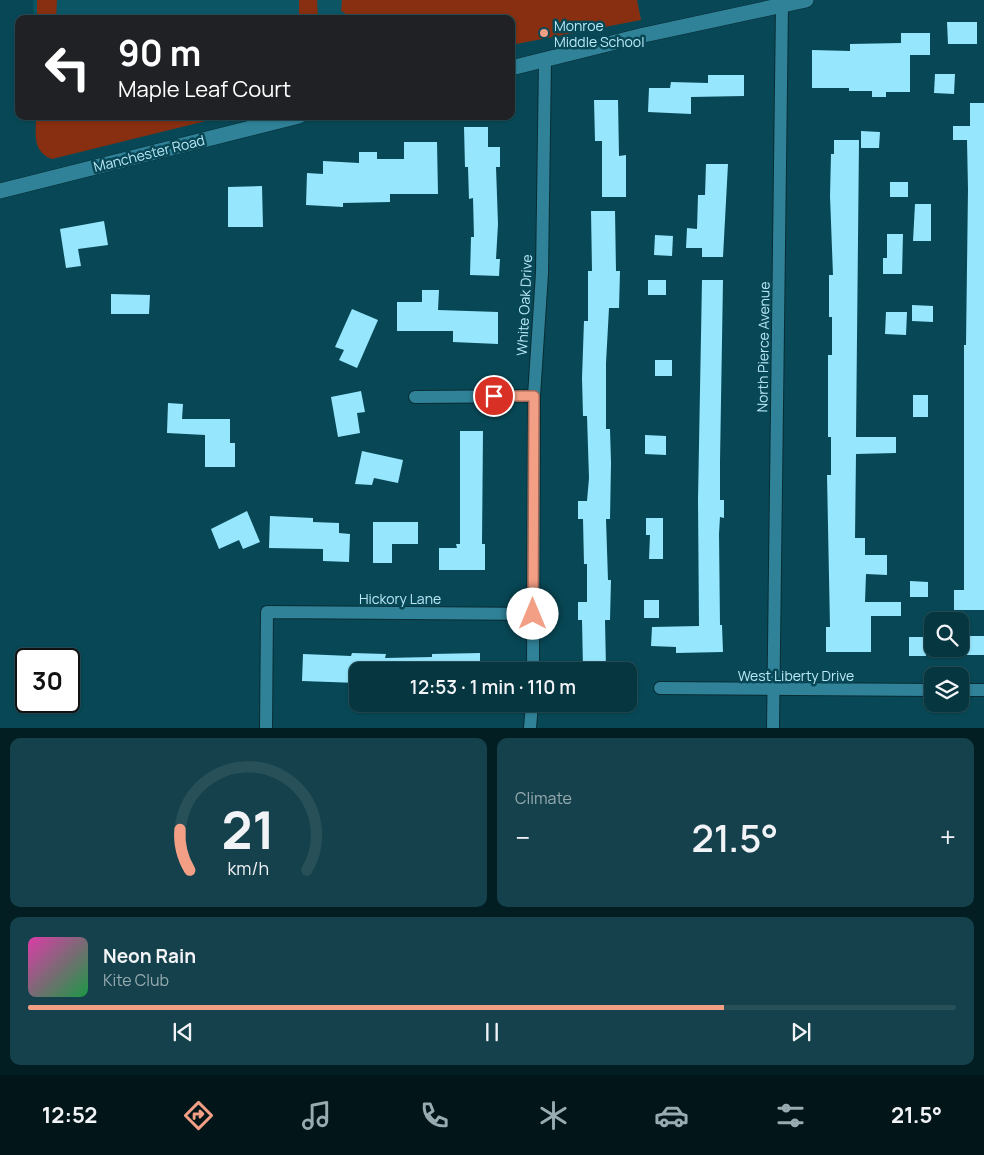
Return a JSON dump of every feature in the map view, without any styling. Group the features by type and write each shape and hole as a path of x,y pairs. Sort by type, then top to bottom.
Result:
{"street":[{"path":"515,67 806,0"},
{"name":"North Pierce Avenue","path":"772,728 782,5"},
{"name":"White Oak Drive","path":"533,662 534,396 542,273 545,60"},
{"name":"Manchester Road","path":"0,190 283,120"},
{"path":"415,397 534,396"},
{"name":"Hickory Lane","path":"266,728 267,612 533,614"},
{"name":"West Liberty Drive","path":"660,688 924,690"},
{"path":"969,690 984,690"},
{"path":"530,728 531,712"}],"shaded area":[{"name":"Monroe Middle School","path":"33,0 637,0 641,20 515,44 515,15 34,15"},
{"path":"37,0 57,0 56,15 37,15"},
{"path":"299,0 317,0 318,15 299,15"},
{"path":"342,0 637,0 641,20 515,44 515,15 345,15 345,13 341,11"},
{"path":"36,120 210,120 52,159 41,152 36,142"}],"building":[{"path":"947,22 977,22 977,44 948,44"},
{"path":"901,33 930,33 930,55 910,55 910,92 886,92 886,97 872,97 872,91 849,91 849,88 812,88 812,50 850,51 850,44 901,43"},
{"path":"935,74 955,74 954,94 934,93"},
{"path":"708,75 744,75 744,96 691,97 691,114 648,112 649,88 670,88 671,82 708,83"},
{"path":"594,100 618,100 619,156 626,155 626,197 602,197 602,141 595,141"},
{"path":"970,103 984,103 984,610 954,610 954,590 964,590 964,345 966,345 968,189 967,140 953,140 953,126 970,126"},
{"path":"464,127 488,127 488,147 500,147 500,167 496,167 498,224 496,259 500,259 499,276 470,275 471,237 474,237 473,198 469,199 468,167 465,167"},
{"path":"861,131 880,132 879,148 861,148"},
{"path":"834,140 859,140 856,437 896,437 896,453 856,454 855,538 865,538 865,555 887,555 887,575 866,574 865,602 901,602 901,616 871,616 871,652 826,652 826,627 830,627 827,475 831,475 831,437 828,437 828,355 832,355 832,317 829,317 829,275 833,275 830,196 831,154 834,154"},
{"path":"404,142 437,142 438,194 390,194 390,202 343,203 343,207 306,205 307,173 323,174 323,161 359,163 359,152 377,152 377,159 404,159"},
{"path":"706,164 728,164 723,257 702,257 702,248 686,248 687,228 697,229 698,195 705,195"},
{"path":"890,182 908,182 908,197 890,197"},
{"path":"262,186 263,227 228,227 228,187"},
{"path":"915,204 931,204 931,241 913,241"},
{"path":"591,211 615,211 616,271 620,271 619,308 609,308 606,363 606,429 610,429 611,463 610,519 606,519 608,580 611,580 610,620 605,620 606,662 583,662 582,620 578,620 578,602 587,602 587,564 584,564 583,519 578,519 578,501 587,501 589,478 587,416 583,416 582,378 584,321 588,321 588,271 592,271"},
{"path":"104,221 108,245 78,249 81,266 66,268 60,229"},
{"path":"887,234 903,234 902,274 883,274 883,258 887,258"},
{"path":"655,235 673,236 672,256 654,255"},
{"path":"648,280 666,280 666,295 648,295"},
{"path":"702,280 723,280 720,500 724,500 724,518 720,517 719,534 720,625 722,625 723,652 676,653 676,647 651,646 652,627 699,626 698,500"},
{"path":"422,290 439,290 438,310 498,312 498,344 453,342 453,331 397,331 397,302 422,302"},
{"path":"111,294 150,295 149,314 111,314"},
{"path":"912,305 933,306 933,322 912,321"},
{"path":"352,309 378,320 357,368 339,360 344,350 335,347"},
{"path":"886,312 907,312 906,335 885,334"},
{"path":"655,360 672,360 672,376 655,376"},
{"path":"361,391 365,412 357,413 360,433 338,437 331,397"},
{"path":"913,395 928,395 928,417 913,417"},
{"path":"168,403 183,404 182,419 230,419 230,443 235,443 235,467 205,467 205,435 167,433"},
{"path":"460,431 483,431 482,544 485,544 485,570 439,570 439,548 457,548 456,544 460,544"},
{"path":"645,435 666,436 666,455 645,454"},
{"path":"362,451 403,460 398,483 374,478 372,485 355,484"},
{"path":"247,511 260,542 243,549 239,540 219,549 211,529"},
{"path":"270,516 313,518 313,522 339,523 339,533 350,534 349,562 323,561 323,549 269,548"},
{"path":"646,518 663,518 663,559 649,559 650,535 646,535"},
{"path":"373,522 418,522 418,544 392,544 392,563 373,563"},
{"path":"910,581 928,582 928,597 910,597"},
{"path":"644,600 659,600 659,618 644,618"},
{"path":"969,636 984,636 984,655 969,655"},
{"path":"909,637 924,637 924,656 909,656"},
{"path":"352,653 386,654 385,658 432,657 432,654 480,653 480,662 349,662 349,683 302,681 303,654 351,656"}],"place":[{"name":"Monroe Middle School","path":"544,33"}],"route":[{"path":"494,396 534,396 533,614"}]}
